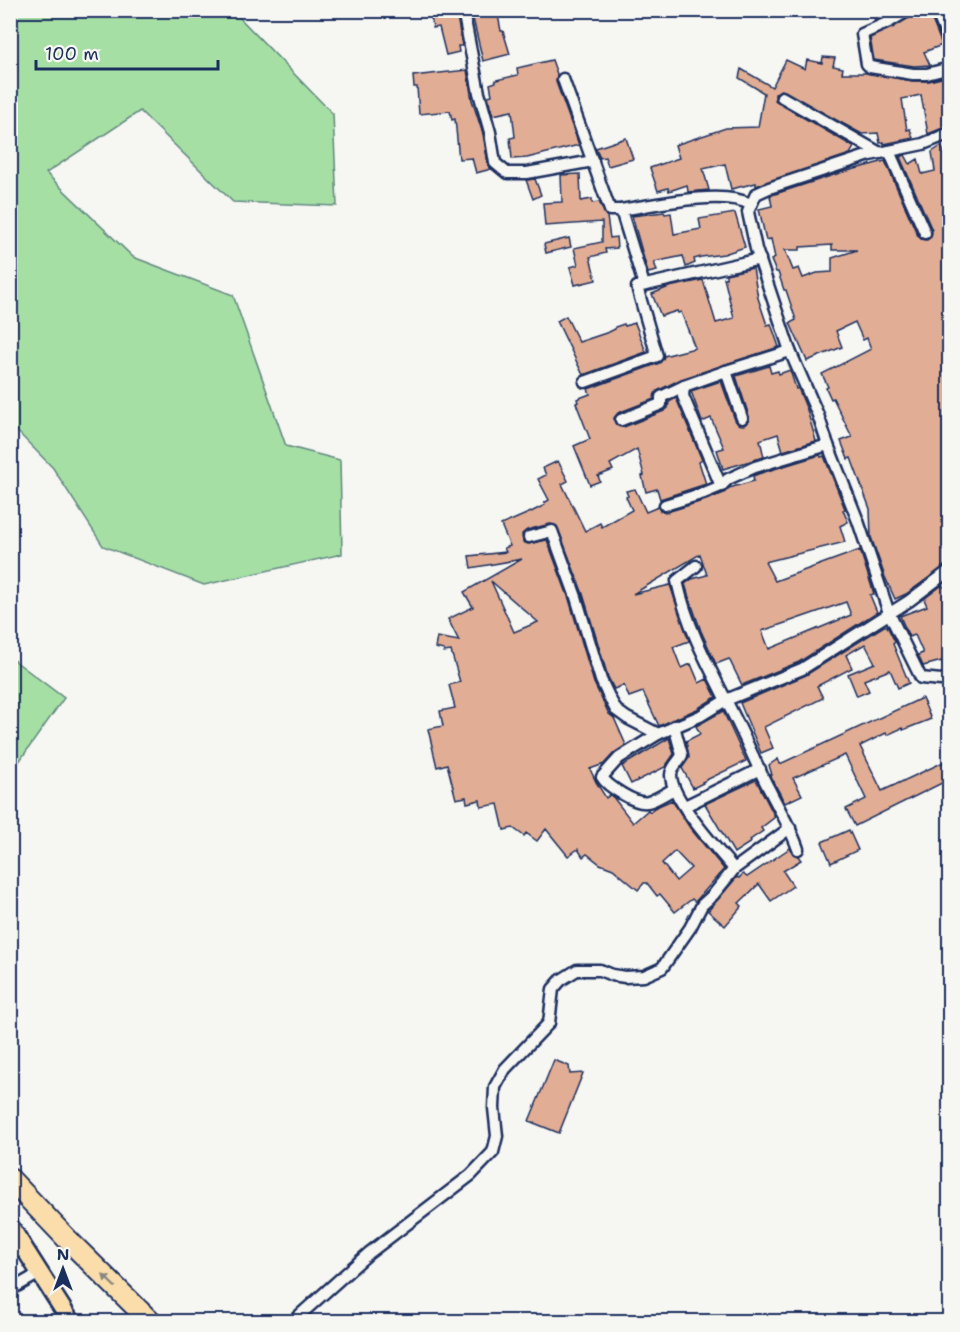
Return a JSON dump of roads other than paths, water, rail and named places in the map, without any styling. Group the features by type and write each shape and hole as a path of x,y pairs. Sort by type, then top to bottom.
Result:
{"highway":[{"path":"10,1179 151,1322"}],"main road":[{"path":"10,1226 17,1252 40,1273 71,1322"}],"street":[{"path":"463,10 495,163 507,173 527,173 593,161"},
{"path":"909,10 862,34 867,64 870,67 913,74 927,74 950,68"},
{"path":"936,10 950,44"},
{"path":"563,79 610,210 697,199 740,199 750,204"},
{"path":"782,97 884,152 925,233"},
{"path":"950,133 923,144 884,152 769,188 756,194 748,212 760,259 790,351 818,415 858,521 889,613 921,678 941,680 950,677"},
{"path":"621,210 644,285"},
{"path":"585,382 657,356 637,287 760,259"},
{"path":"621,420 660,404 661,397 684,386 790,351"},
{"path":"726,371 742,418"},
{"path":"684,386 683,396 720,486"},
{"path":"665,505 720,486 728,479 755,467 828,445"},
{"path":"529,537 552,531 576,597 601,680 613,705 627,718 658,734"},
{"path":"696,566 677,581 699,648 790,828 798,849"},
{"path":"674,789 648,802 639,802 617,791 602,777 619,758 658,734 700,716 726,700 802,669 931,586 950,570"},
{"path":"674,726 682,755 672,768 674,789 734,869"},
{"path":"685,806 760,769"},
{"path":"292,1322 369,1253 471,1175 492,1152 497,1136 494,1107 495,1087 506,1069 549,1023 553,989 561,980 577,970 600,970 626,977 644,976 662,968 690,928 702,905 734,869 790,828"},
{"path":"10,1290 40,1273"}]}
